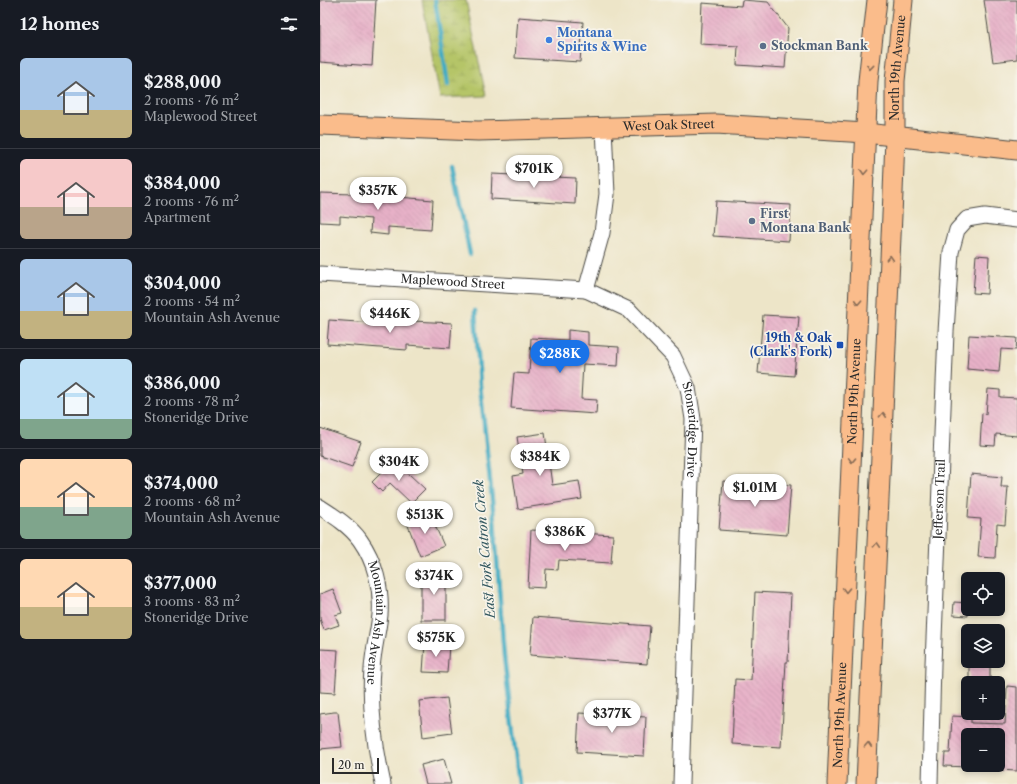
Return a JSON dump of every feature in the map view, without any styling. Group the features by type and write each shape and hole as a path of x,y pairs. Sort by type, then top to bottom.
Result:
{"main road":[{"name":"North 19th Avenue","path":"838,784 868,81 877,0"},
{"name":"North 19th Avenue","path":"866,784 895,137 895,81 903,0"},
{"name":"West Oak Street","path":"320,125 478,131 716,124 866,133 1017,150"}],"street":[{"path":"586,290 602,234 607,194 604,127"},
{"name":"Jefferson Trail","path":"930,784 946,324 951,252 957,230 967,219 985,216 1017,220"},
{"name":"Maplewood Street","path":"320,274 586,290"},
{"name":"Stoneridge Drive","path":"586,290 630,310 673,356 688,388 693,419 681,784"},
{"name":"Mountain Ash Avenue","path":"320,507 335,516 360,540 376,574 380,592 380,614 372,669 372,696 378,759 383,784"}],"green space":[{"path":"422,0 466,0 486,96 440,98"}],"building":[{"path":"320,0 376,0 372,66 320,62"},
{"name":"Stockman Bank","path":"742,0 768,2 788,28 785,68 737,65 738,46 700,44 702,3 741,6"},
{"path":"984,0 1017,0 1017,59 993,62"},
{"name":"Montana Spirits & Wine","path":"518,17 583,22 580,62 515,58"},
{"path":"492,174 576,178 575,204 491,199"},
{"path":"320,193 353,193 433,200 431,230 388,227 388,235 370,233 371,219 340,216 340,223 320,222"},
{"name":"First Montana Bank","path":"716,201 791,205 789,241 713,236"},
{"path":"976,255 989,256 987,294 973,293"},
{"path":"763,315 799,317 794,376 758,373"},
{"path":"373,319 452,323 450,348 407,345 407,350 327,344 329,320 372,323"},
{"path":"568,330 588,332 588,345 619,347 618,366 583,364 581,399 597,400 596,414 511,408 514,373 529,374 531,338 568,340"},
{"path":"969,335 1017,338 1016,350 1001,349 999,372 967,369"},
{"path":"988,389 1000,390 1000,397 1017,398 1017,436 996,434 995,446 980,445 982,413 986,414"},
{"path":"320,428 361,442 352,467 320,456"},
{"path":"545,433 552,485 579,481 582,499 518,509 513,476 523,474 517,437"},
{"path":"394,460 425,489 411,503 390,483 382,492 372,482"},
{"path":"971,474 1002,477 1001,487 1008,487 1005,525 997,524 995,558 978,557 981,519 968,518"},
{"path":"723,481 791,485 787,535 719,530"},
{"path":"430,514 444,546 420,556 407,523"},
{"path":"531,530 613,535 611,563 559,560 558,570 546,569 545,588 528,587"},
{"path":"421,573 446,573 446,620 421,620"},
{"path":"333,589 342,613 335,615 339,625 324,630 320,619 320,594"},
{"path":"755,592 791,594 788,662 786,662 781,747 732,744 735,679 751,680"},
{"path":"954,602 961,602 961,616 953,615"},
{"path":"533,617 650,626 647,664 530,655"},
{"path":"425,643 449,645 447,673 423,672"},
{"path":"320,649 338,650 335,693 320,692"},
{"path":"969,668 990,668 990,676 969,676"},
{"path":"1007,686 1017,687 1017,771 1005,770 1005,728 961,728 961,767 944,766 945,753 950,753 952,716 961,716 961,720 971,720 971,723 1005,724"},
{"path":"447,698 452,733 423,737 419,701"},
{"path":"338,712 342,747 320,749 320,714"},
{"path":"579,713 646,717 644,756 577,752"},
{"path":"444,759 451,784 426,784 421,765"}],"waterway":[{"name":"East Fork Catron Creek","path":"435,0 448,85"},
{"name":"East Fork Catron Creek","path":"452,166 470,254"},
{"name":"East Fork Catron Creek","path":"475,311 480,385 494,519 504,656 519,784"}],"place":[{"name":"Montana Spirits & Wine","path":"549,40"},
{"name":"Stockman Bank","path":"763,46"},
{"name":"First Montana Bank","path":"752,221"},
{"name":"19th & Oak (Clark's Fork)","path":"840,345"}]}
